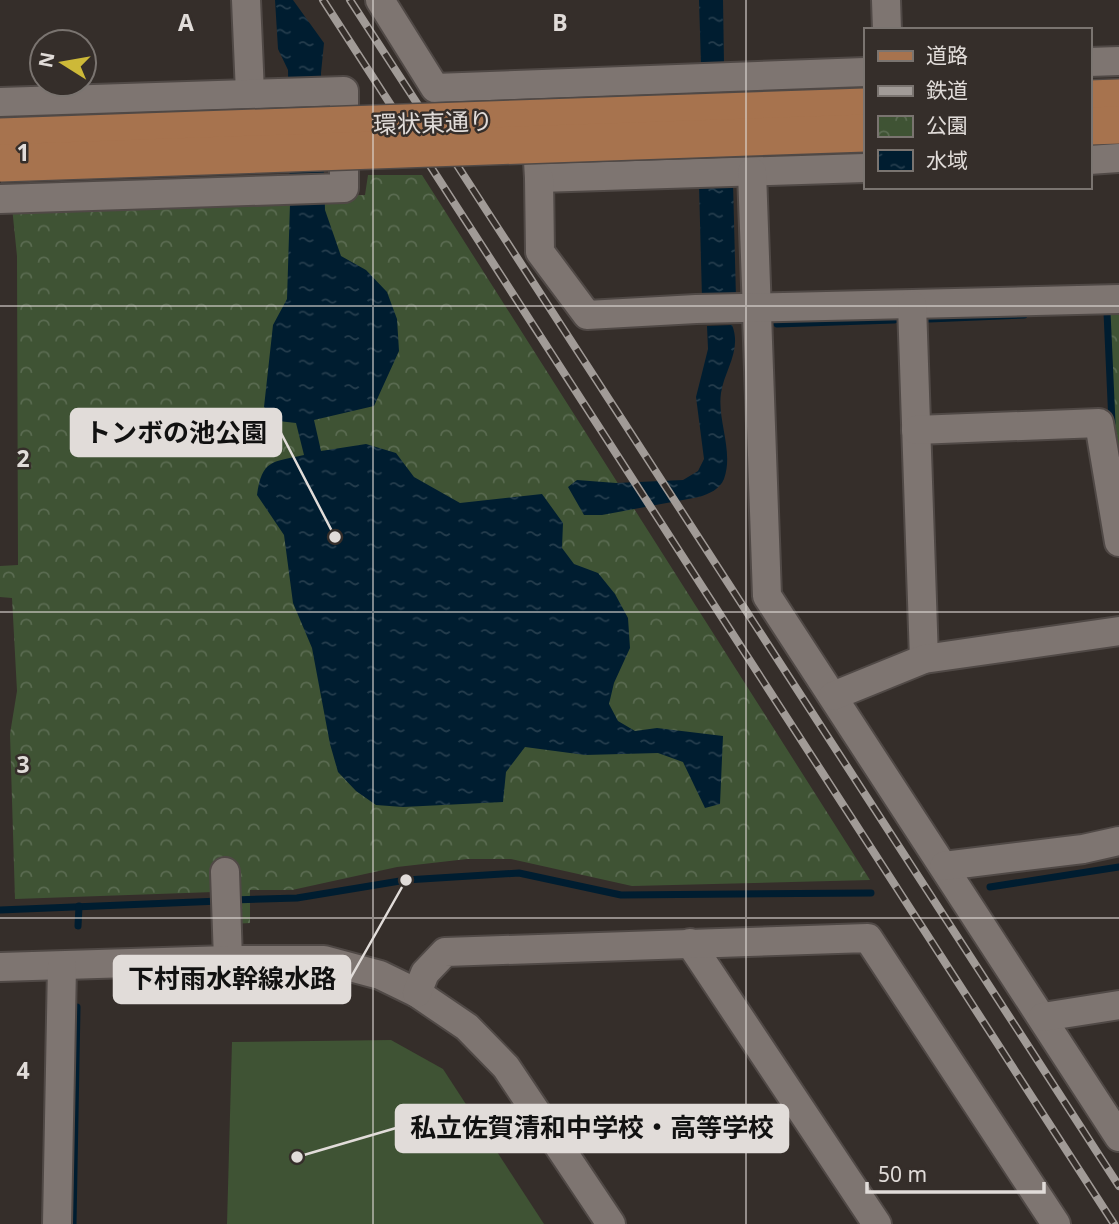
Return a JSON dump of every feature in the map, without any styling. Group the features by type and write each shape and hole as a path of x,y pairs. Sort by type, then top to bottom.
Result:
{"main road":[{"path":"1091,99 1119,98"},
{"name":"環状東通り","path":"0,137 864,107"},
{"path":"1091,126 1119,125"},
{"name":"環状東通り","path":"0,163 864,133"}],"street":[{"path":"246,0 250,93"},
{"path":"380,0 435,88 864,72"},
{"path":"886,0 887,28"},
{"path":"1091,62 1119,61"},
{"path":"535,84 540,252 587,315 1119,299"},
{"path":"0,102 344,91 344,188 0,198"},
{"path":"1091,160 1119,158"},
{"path":"539,178 864,168"},
{"path":"752,172 767,596 1119,1137"},
{"path":"912,305 924,659"},
{"path":"916,430 1100,423 1115,487 1119,542"},
{"path":"833,696 924,659 1119,631"},
{"path":"944,866 1083,849 1119,841"},
{"path":"226,881 228,961"},
{"path":"417,993 425,973 445,952 868,938 1056,1224"},
{"path":"690,943 877,1224"},
{"path":"0,967 324,960 380,975 417,993 467,1027 506,1066 611,1224"},
{"path":"57,1224 62,966"},
{"path":"1043,1017 1119,1005"}],"green space":[{"path":"368,175 422,175 870,880 632,886 511,859 467,859 397,867 292,890 250,890 250,923 216,925 214,892 15,899 10,734 17,691 12,598 0,597 0,566 18,565 17,256 12,207 365,195"},
{"path":"1107,309 1119,309 1119,462 1110,413"},
{"path":"391,1040 443,1069 544,1224 227,1224 232,1042"}],"water":[{"path":"275,0 293,0 324,43 321,73 325,210 341,256 366,270 387,292 397,319 399,351 374,406 314,420 321,451 366,444 396,453 414,477 460,503 542,494 563,523 562,548 574,564 598,573 615,594 628,618 630,648 614,683 609,704 618,721 635,731 657,728 723,736 720,804 705,808 683,762 658,753 585,755 525,747 506,772 503,802 403,807 376,805 356,791 338,772 312,648 293,603 284,535 257,495 266,468 277,461 304,455 296,423 278,421 264,407 273,325 287,299 290,204 288,70 278,49"},
{"path":"699,0 723,0 724,64 701,65"},
{"path":"733,183 736,298 702,299 699,184"},
{"path":"732,325 735,334 734,351 720,403 727,468 720,486 699,497 602,515 584,515 568,487 577,480 616,483 683,480 698,471 704,459 696,397 708,349 707,326"}],"waterway":[{"path":"1107,312 1112,423"},
{"path":"929,319 1024,315"},
{"path":"777,324 894,320"},
{"path":"990,887 1119,867"},
{"path":"232,900 297,898 406,880 519,873 621,895 871,893"},
{"path":"0,910 220,901"},
{"path":"78,926 79,906"},
{"path":"73,1224 77,1007"}],"railway":[{"path":"323,0 1114,1224"},
{"path":"350,0 1119,1186"}],"place":[{"name":"トンボの池公園","path":"335,537"},
{"name":"下村雨水幹線水路","path":"406,880"},
{"name":"私立佐賀清和中学校・高等学校","path":"297,1157"}]}
